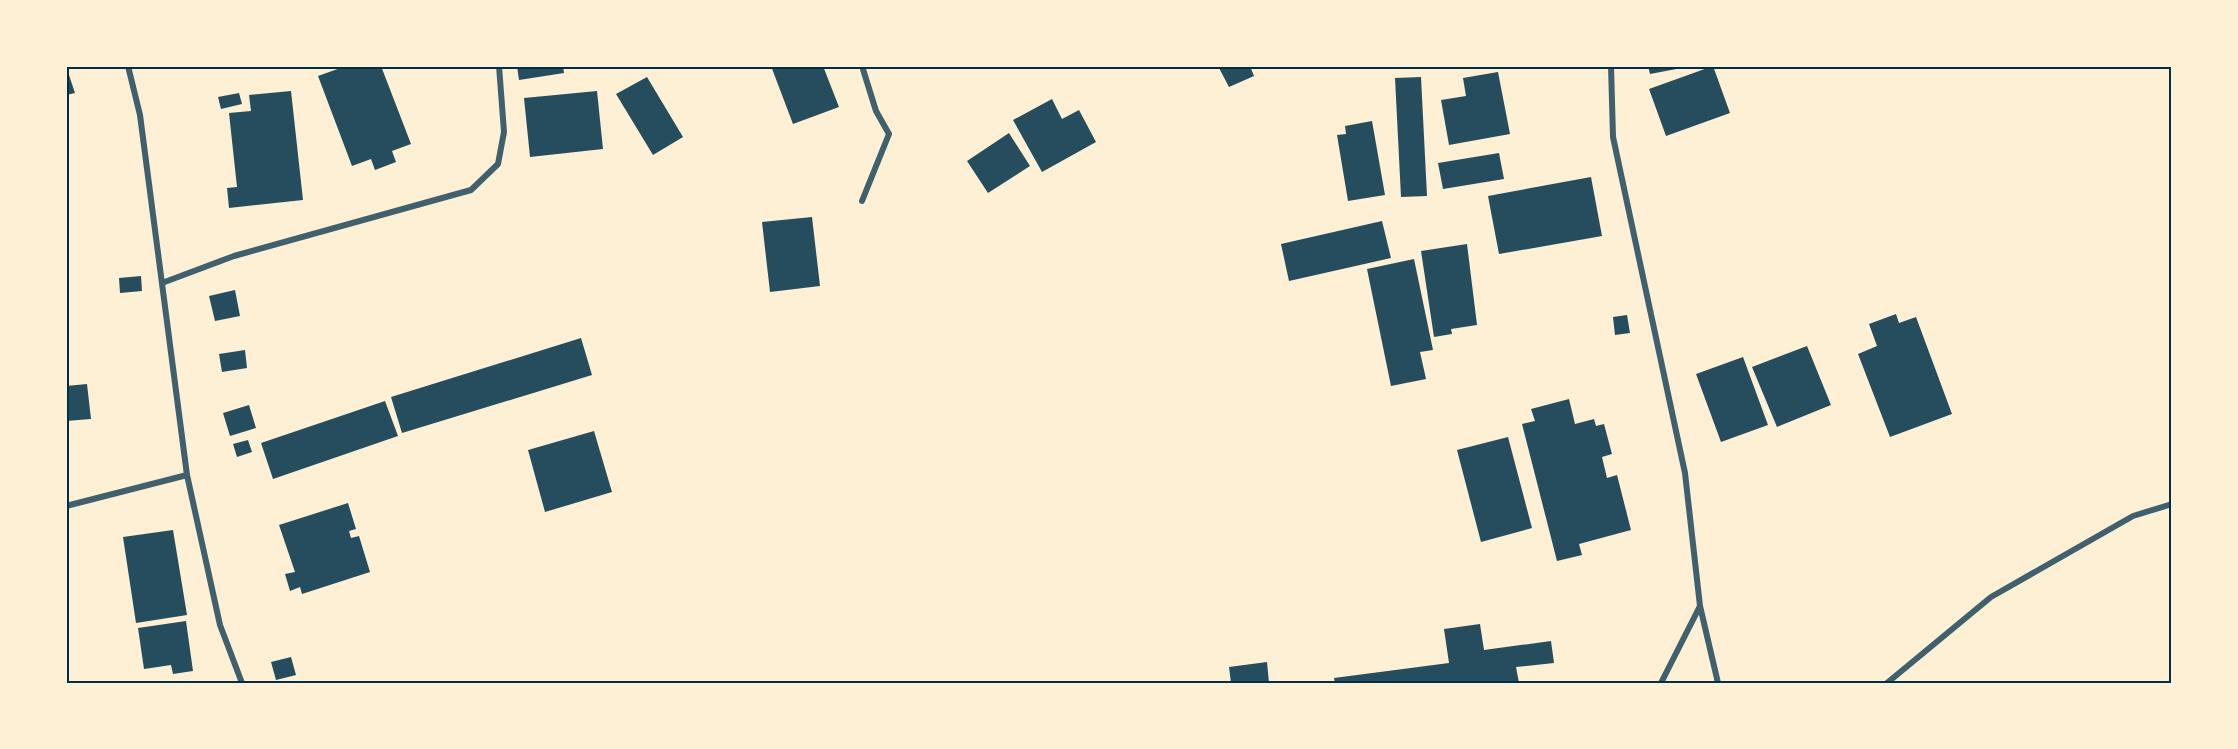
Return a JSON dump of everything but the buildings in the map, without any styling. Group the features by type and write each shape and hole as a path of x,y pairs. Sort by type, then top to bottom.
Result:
{"street":[{"path":"128,66 140,115 187,475 220,625 242,683"},
{"path":"162,283 234,256 471,190 498,164 504,132 499,66"},
{"path":"862,66 876,111 890,134 862,201"},
{"path":"1611,66 1612,137 1686,473 1700,606 1718,683"},
{"path":"66,506 187,475"},
{"path":"1887,683 1991,597 2133,516 2172,504"},
{"path":"1661,683 1700,606"}]}
